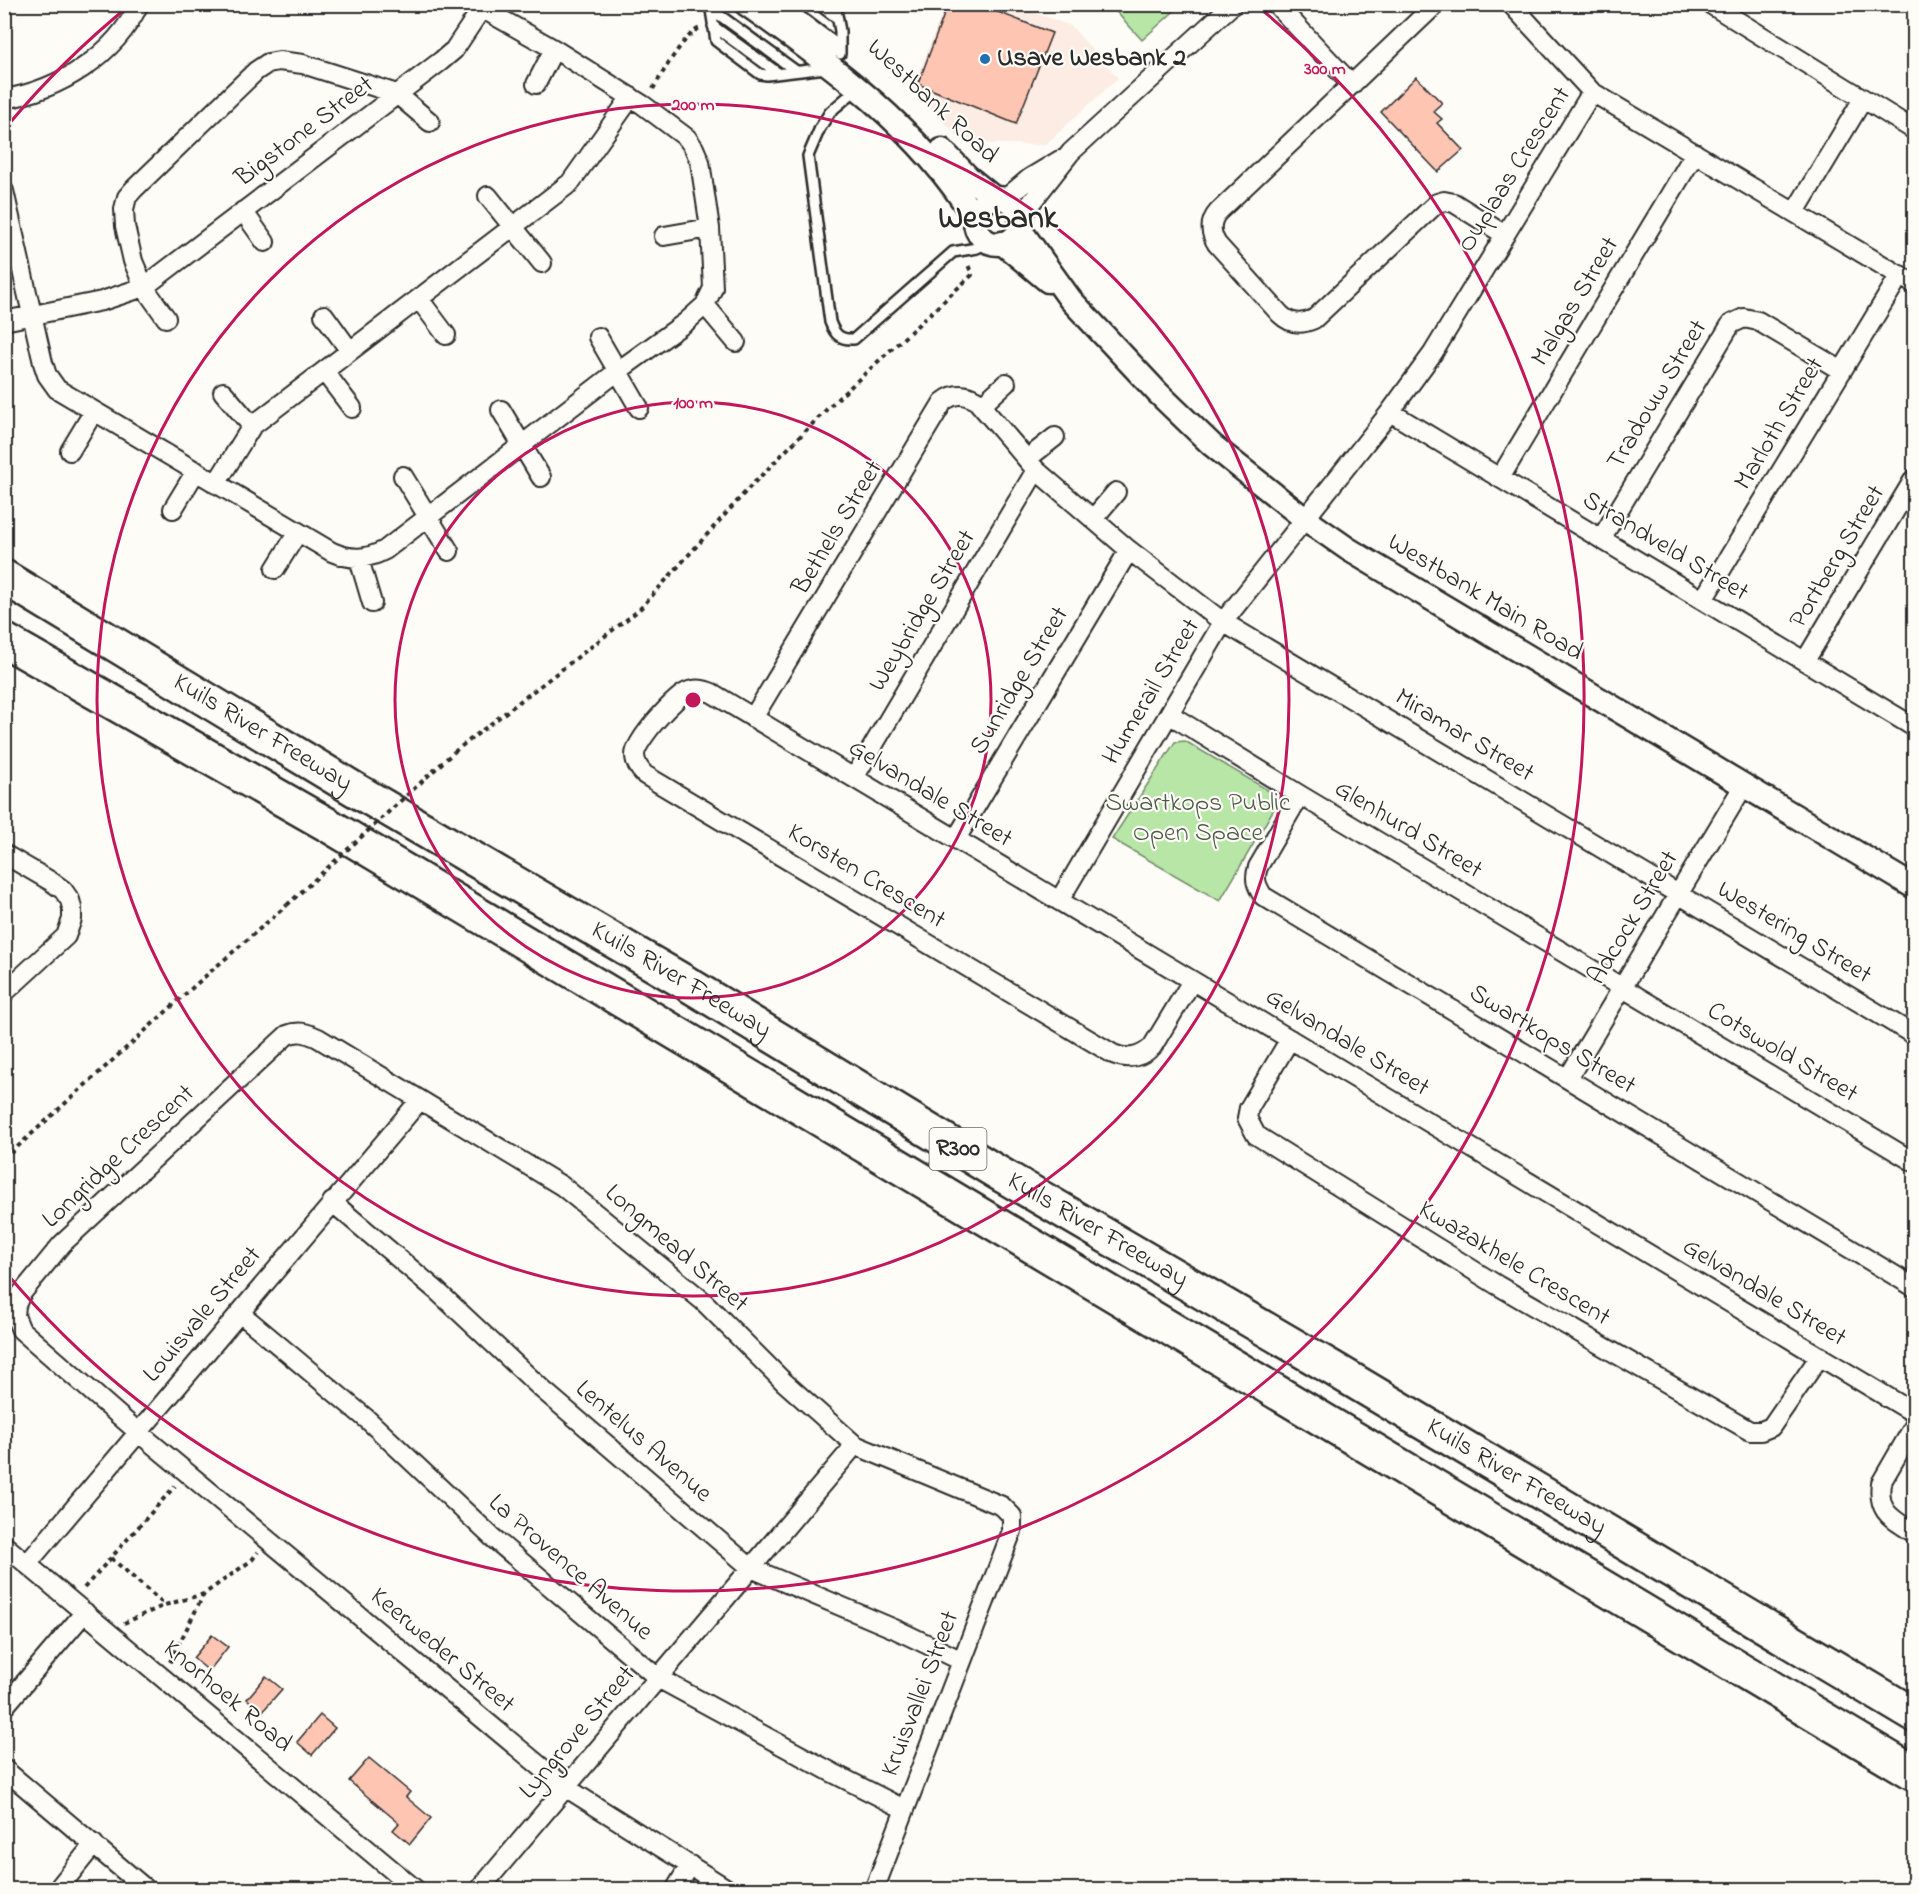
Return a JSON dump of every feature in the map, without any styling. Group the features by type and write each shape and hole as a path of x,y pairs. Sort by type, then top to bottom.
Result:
{"highway":[{"name":"Kuils River Freeway","path":"4,577 354,789 686,983 995,1171 1332,1368 1914,1715"},
{"name":"Kuils River Freeway","path":"4,640 328,825 1914,1773"}],"street":[{"path":"4,99 39,92 73,75 103,52 124,30 139,4"},
{"name":"Westbank Road","path":"746,4 835,61 866,76 968,177 999,199"},
{"name":"Westbank Road","path":"773,4 835,61 858,88 920,147 957,189 975,219"},
{"path":"1071,152 1020,222 1013,238 996,243 981,236 975,219 983,204 999,199 1071,152 1233,4"},
{"path":"1276,4 1352,85"},
{"path":"1436,4 1218,212 1212,221 1211,233 1216,244 1280,314 1293,322 1300,323 1314,319 1437,203 1444,201 1454,203 1505,235"},
{"path":"1511,4 1592,92"},
{"path":"1710,4 1914,130"},
{"path":"4,191 43,363 51,383 63,393 332,552 359,559 375,555 385,550 618,371 686,322 705,305 713,288 710,228 700,162 687,138 637,101 554,49 478,6"},
{"name":"Bigstone Street","path":"4,321 102,301 144,287 454,50 478,6"},
{"path":"536,84 554,49"},
{"path":"166,318 136,272 125,226 124,209 127,197 256,71 268,63 288,61 398,94"},
{"name":"Ouplaas Crescent","path":"1305,519 1390,412 1433,353 1592,92 1907,279"},
{"name":"Bigstone Street","path":"398,94 430,122"},
{"path":"1795,212 1863,99"},
{"path":"216,483 252,426 570,183 637,101"},
{"name":"Malgas Street","path":"1500,478 1695,153"},
{"path":"488,196 542,263"},
{"path":"999,199 1015,206 1020,222"},
{"name":"Bigstone Street","path":"243,211 266,242"},
{"name":"Westbank Main Road","path":"1020,222 1070,299"},
{"path":"664,236 710,228"},
{"name":"Westbank Main Road","path":"996,243 1070,299 1158,393 1212,445 1305,519 1348,549 1914,887"},
{"name":"Marloth Street","path":"1703,600 1842,371 1907,279"},
{"path":"419,299 446,335"},
{"path":"705,305 736,342"},
{"path":"324,315 350,351"},
{"name":"Tradouw Street","path":"1601,539 1731,324 1744,318 1758,321 1842,371"},
{"path":"598,337 639,408"},
{"path":"324,371 352,408"},
{"path":"981,406 1006,383"},
{"path":"223,393 252,426"},
{"name":"Bethels Street","path":"753,718 943,402 956,395 964,395 976,400 1032,464 1093,519 1129,550 1223,621"},
{"path":"501,410 541,477"},
{"path":"70,451 94,411"},
{"name":"Strandveld Street","path":"1390,412 1805,662 1912,719"},
{"path":"1032,464 1055,437"},
{"name":"Weybridge Street","path":"854,778 1032,464"},
{"path":"172,509 196,471"},
{"path":"403,476 449,551"},
{"name":"Portberg Street","path":"1805,662 1914,478"},
{"path":"1093,519 1116,492"},
{"name":"Humerail Street","path":"1059,901 1223,621 1305,519"},
{"path":"275,569 298,532"},
{"name":"Sunridge Street","path":"956,839 1129,550"},
{"path":"359,559 372,603"},
{"name":"Miramar Street","path":"1223,621 1678,894"},
{"name":"Korsten Crescent","path":"753,718 707,691 689,691 678,698 641,739 635,749 636,763 645,775 1092,1042 1122,1057 1139,1056 1152,1047 1192,981"},
{"name":"Glenhurd Street","path":"1168,714 1622,987"},
{"name":"Gelvandale Street","path":"753,718 1914,1413"},
{"name":"Adcock Street","path":"1568,1078 1744,785"},
{"name":"Swartkops Street","path":"1300,795 1258,867 1255,878 1257,887 1263,896 1914,1287"},
{"path":"4,854 63,891 70,900 72,919 66,936 4,993"},
{"name":"Westering Street","path":"1678,894 1914,1035"},
{"name":"Cotswold Street","path":"1622,987 1914,1162"},
{"name":"Longmead Street","path":"296,1032 318,1038 570,1192 704,1301 784,1382 855,1445 1002,1506 1012,1516"},
{"name":"Longridge Crescent","path":"138,1432 21,1330 15,1316 16,1305 21,1294 62,1244 279,1041 296,1032"},
{"name":"Kwazakhele Crescent","path":"1290,1039 1249,1108 1247,1118 1256,1135 1497,1285 1750,1431 1761,1431 1771,1427 1820,1356"},
{"name":"Louisvale Street","path":"27,1564 420,1100"},
{"name":"Lentelus Avenue","path":"332,1202 436,1290 543,1390 751,1568 897,1630 960,1660"},
{"name":"La Provence Avenue","path":"240,1313 368,1420 492,1537 658,1678 832,1773 904,1809"},
{"path":"1914,1426 1881,1483 1880,1500 1887,1514 1914,1533"},
{"name":"Keerweder Street","path":"138,1432 565,1787 729,1890"},
{"name":"Lyngrove Street","path":"479,1890 855,1445"},
{"name":"Kruisvallei Street","path":"874,1890 960,1660 1012,1531 1012,1516"},
{"name":"Knorhoek Road","path":"4,1545 416,1890"},
{"path":"4,1707 78,1606"},
{"path":"4,1769 147,1890"},
{"path":"57,1890 94,1844"},
{"path":"675,1890 690,1865"}],"lane":[{"path":"818,4 838,19"},
{"path":"710,7 708,27 778,73 835,61 840,31 835,4"},
{"path":"710,7 796,71"},
{"path":"858,88 830,112 808,156 830,322 840,338 854,339 861,335 953,252 996,243"}],"path":[{"path":"637,101 688,37 697,29 708,27"},
{"path":"4,1159 454,752 639,610 758,480 832,404 972,275 966,256"},
{"path":"78,1606 111,1557 187,1472"},
{"path":"112,1634 127,1621 165,1605 204,1594 252,1560 268,1539"},
{"path":"111,1557 165,1605"},
{"path":"163,1676 204,1594"}],"shaded area":[{"path":"945,5 1014,5 1071,26 1118,78 1045,145 965,143 912,91"}],"green space":[{"path":"1110,5 1181,5 1142,40"},
{"name":"Swartkops Public Open Space","path":"1185,741 1271,792 1278,802 1220,901 1112,839 1175,742"}],"building":[{"name":"Usave Wesbank 2","path":"948,4 977,4 1052,33 1016,124 918,84"},
{"path":"1416,77 1442,103 1433,111 1442,119 1437,123 1463,150 1438,172 1381,112"},
{"path":"212,1635 228,1647 209,1671 193,1658"},
{"path":"266,1676 282,1689 262,1712 247,1699"},
{"path":"320,1715 335,1728 312,1755 297,1742"},
{"path":"369,1758 410,1792 406,1797 431,1818 410,1844 393,1830 399,1823 349,1781"}],"place":[{"name":"Usave Wesbank 2","path":"985,59"}],"district":[{"name":"Wesbank","path":"998,219"}]}
